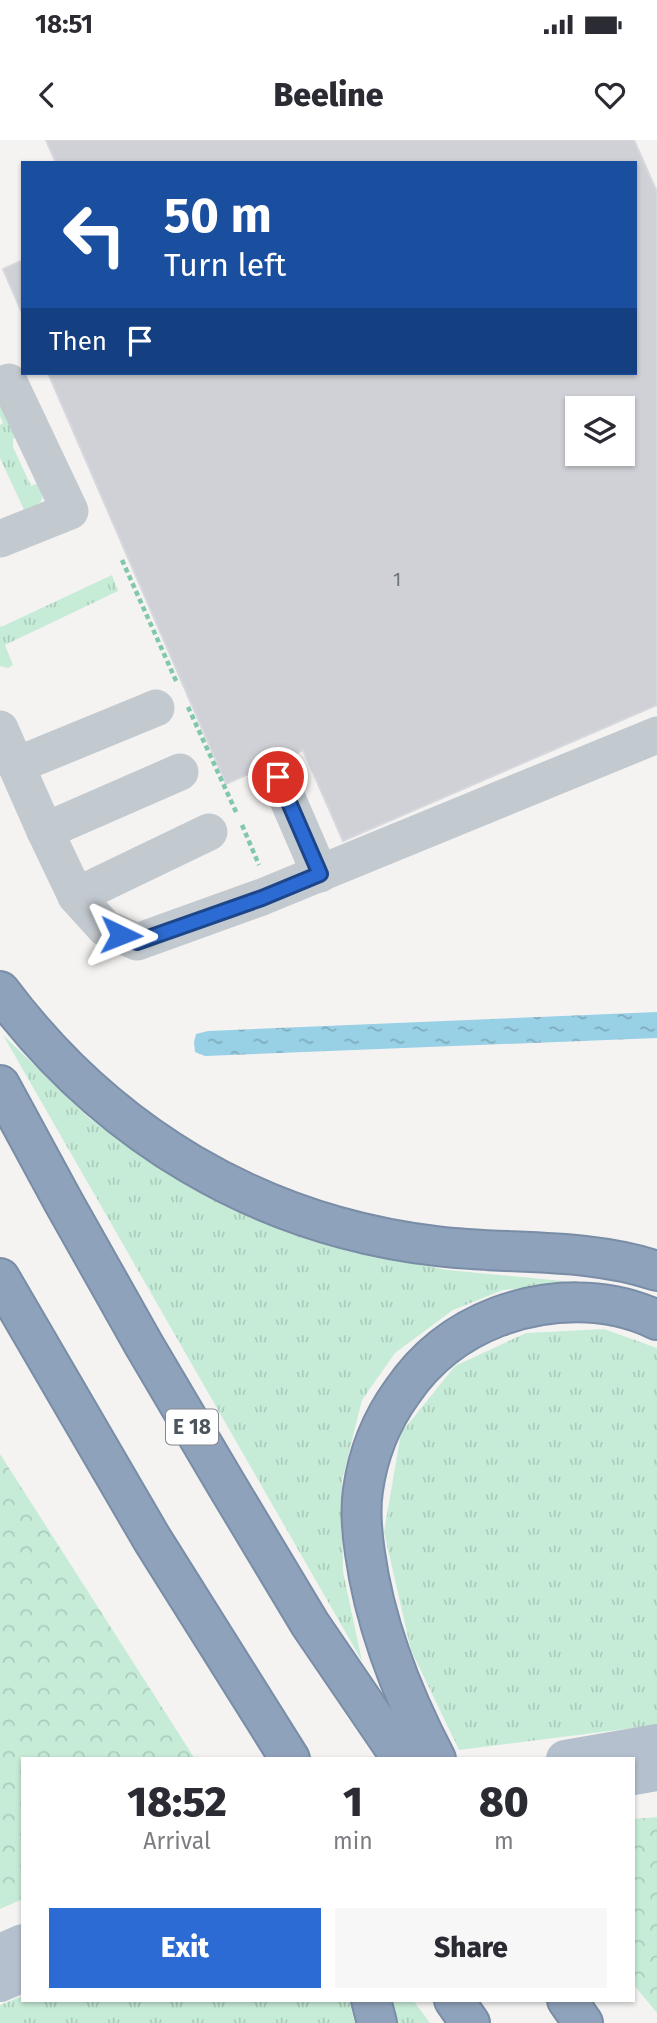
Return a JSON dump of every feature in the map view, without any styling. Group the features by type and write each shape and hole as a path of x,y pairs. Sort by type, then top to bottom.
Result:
{"highway":[{"path":"0,991 42,1043 71,1073 133,1127 203,1172 240,1191 316,1221 397,1241 438,1247 601,1258 657,1271"},
{"name":"E 18","path":"0,1085 130,1321 219,1473 310,1624 401,1757"},
{"path":"0,1278 152,1539 289,1757"},
{"path":"435,1757 390,1655 368,1575 363,1534 363,1492 372,1450 388,1411 412,1376 443,1347 479,1324 518,1309 560,1302 603,1304 657,1320"},
{"path":"372,2002 377,2023"},
{"path":"455,2002 470,2023"},
{"path":"568,2002 583,2023"}],"main road":[{"path":"577,1757 657,1744"},
{"path":"635,1776 657,1772"},
{"path":"0,1953 21,1944"},
{"path":"0,1983 21,1974"}],"lane":[{"path":"0,386 9,382 30,448 70,511 0,540"},
{"path":"17,765 173,698"},
{"path":"0,729 44,831 76,895 105,928 137,942 262,898 657,735"},
{"path":"44,831 180,772"},
{"path":"278,777 320,874"},
{"path":"76,895 209,832"}],"path":[{"path":"122,561 173,698 259,864 262,898"}],"green space":[{"path":"0,402 23,442 13,438 13,447 31,486 43,481 41,501 25,512 0,458 0,425 3,423"},
{"path":"112,575 118,591 5,645 13,665 8,668 0,666 0,625 1,627"},
{"path":"3,1035 89,1118 153,1164 246,1215 350,1251 447,1270 584,1283 503,1290 453,1310 395,1353 362,1400 342,1480 343,1572 362,1661"},
{"path":"604,1329 657,1348 657,1725 459,1750 411,1650 384,1532 401,1433 455,1366 526,1333"},
{"path":"0,1454 194,1757 21,1757 21,1900 0,1909"},
{"path":"657,1817 657,2013 635,1986 635,1819"},
{"path":"21,1997 21,2002 350,2002 355,2023 0,2023 0,2005"},
{"path":"388,2002 414,2002 430,2023 395,2023"}],"water":[{"path":"657,1012 657,1038 205,1056 195,1052 194,1042 196,1034 208,1031"}],"building":[{"path":"46,140 634,140 657,192 657,705 343,841 303,750 226,784 49,375 637,375 637,161 55,161"},
{"path":"21,261 21,310 3,269"}],"route":[{"path":"121,935 137,942 262,898 320,874 278,777"}]}
